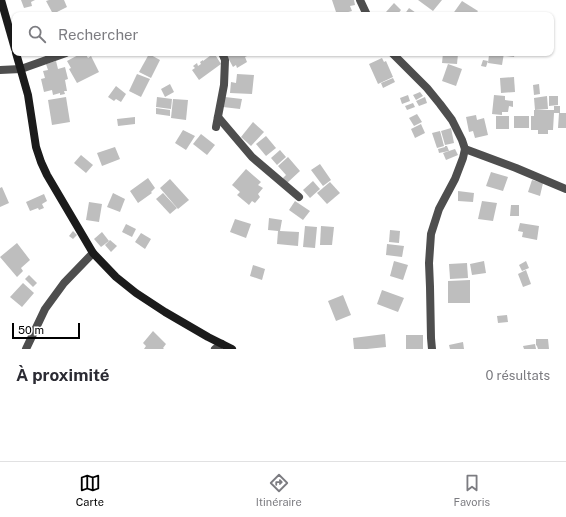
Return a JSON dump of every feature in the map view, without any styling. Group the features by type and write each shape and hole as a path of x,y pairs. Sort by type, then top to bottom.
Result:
{"street":[{"path":"1,0 12,38"},
{"path":"360,0 366,12"},
{"path":"17,56 28,95 36,147 41,162 47,175 93,253 116,277 136,293 218,347 232,349"},
{"path":"0,70 21,69 58,56"},
{"path":"216,127 224,85 225,60 223,56"},
{"path":"395,56 427,88 440,104 452,120 465,149 455,179 439,209 431,234 429,263 432,349"},
{"path":"218,117 252,158 299,197"},
{"path":"465,149 566,189"},
{"path":"26,349 45,309 64,283 93,253"}],"building":[{"path":"21,0 35,0 31,2 32,6 24,8"},
{"path":"64,0 67,7 57,12 52,12 46,1"},
{"path":"332,0 354,0 355,5 350,6 352,11 336,12"},
{"path":"418,0 442,0 433,11"},
{"path":"462,1 478,11 477,12 454,12"},
{"path":"394,3 401,10 399,12 386,12"},
{"path":"409,8 415,12 406,12"},
{"path":"76,56 87,56 88,58 91,56 99,72 77,83 69,69 71,68 67,61"},
{"path":"148,56 153,56 160,60 151,78 139,72"},
{"path":"210,56 216,56 221,64 199,80 192,70 195,68 193,66 197,63 198,66 201,64 200,62"},
{"path":"227,56 247,56 245,57 247,62 237,68 236,65 233,67"},
{"path":"443,56 458,56 457,64 442,63"},
{"path":"489,56 504,56 502,65 488,63"},
{"path":"382,58 384,62 386,61 393,77 378,84 369,64"},
{"path":"483,60 488,61 486,67 481,66"},
{"path":"56,61 58,69 65,67 68,79 65,80 67,91 64,91 65,94 60,95 60,93 53,95 52,90 44,92 41,79 45,78 43,71 48,70 46,64"},
{"path":"448,64 462,69 456,86 442,81"},
{"path":"137,74 150,79 141,97 129,91"},
{"path":"237,74 254,75 252,94 230,93 231,82 236,83"},
{"path":"514,77 515,92 501,93 500,78"},
{"path":"393,78 395,82 383,88 381,83"},
{"path":"170,84 174,92 165,97 161,89"},
{"path":"539,84 540,94 534,95 533,85"},
{"path":"116,86 126,94 121,102 116,99 114,101 108,97"},
{"path":"420,92 423,96 416,100 413,95"},
{"path":"408,95 410,101 402,104 400,98"},
{"path":"494,95 505,96 505,100 513,101 513,107 509,106 508,112 502,112 502,115 492,114"},
{"path":"547,96 548,109 535,110 534,98"},
{"path":"549,96 558,96 558,105 549,106"},
{"path":"66,97 70,122 52,125 48,100"},
{"path":"157,97 172,99 171,109 156,107"},
{"path":"225,97 242,99 240,109 223,107"},
{"path":"425,97 427,103 419,106 416,101"},
{"path":"173,99 188,100 186,120 171,118"},
{"path":"413,103 415,107 407,110 405,106"},
{"path":"554,106 560,106 560,113 566,113 566,128 558,128 559,113 554,113 553,130 548,130 548,134 538,134 538,130 531,130 531,116 534,116 534,110 554,110"},
{"path":"156,108 170,110 170,116 156,114"},
{"path":"417,114 422,122 414,126 409,118"},
{"path":"476,115 477,120 484,118 488,135 475,138 473,131 469,132 466,117"},
{"path":"496,116 509,116 509,129 496,129"},
{"path":"514,116 529,116 529,128 514,128"},
{"path":"135,117 135,124 118,126 117,119"},
{"path":"253,122 264,132 251,146 241,137"},
{"path":"421,124 425,133 415,138 411,129"},
{"path":"451,128 454,143 445,145 441,131"},
{"path":"183,130 195,136 186,150 175,143"},
{"path":"440,131 444,146 437,148 432,133"},
{"path":"201,134 215,145 207,155 193,144"},
{"path":"266,136 276,148 266,156 256,144"},
{"path":"447,146 449,151 439,153 438,149"},
{"path":"115,147 120,159 102,166 97,153"},
{"path":"455,149 458,155 446,160 443,153"},
{"path":"280,150 286,157 277,165 271,158"},
{"path":"81,155 93,165 86,173 74,163"},
{"path":"288,157 300,171 287,183 282,179 286,175 278,166"},
{"path":"320,164 331,180 323,186 311,170"},
{"path":"246,169 261,182 258,185 263,188 258,194 260,197 255,203 252,201 249,205 237,195 240,192 232,185"},
{"path":"491,172 508,177 503,191 486,186"},
{"path":"148,178 155,188 151,192 152,193 138,203 130,191"},
{"path":"170,179 189,200 178,209 160,188"},
{"path":"532,180 543,183 540,196 528,192"},
{"path":"313,181 320,189 310,198 303,190"},
{"path":"330,182 340,193 327,204 317,193"},
{"path":"2,187 9,203 0,207 0,188"},
{"path":"458,191 474,193 473,202 458,201"},
{"path":"113,193 125,199 120,212 107,207"},
{"path":"163,193 177,208 170,214 156,199"},
{"path":"44,194 47,201 42,204 44,208 39,210 38,208 30,211 26,202"},
{"path":"295,201 310,211 303,220 289,210"},
{"path":"482,201 497,203 493,221 478,219"},
{"path":"89,202 102,204 99,222 86,220"},
{"path":"511,205 519,205 519,216 510,216"},
{"path":"269,218 282,220 280,231 299,232 298,246 277,244 278,231 268,230"},
{"path":"235,219 251,224 246,238 230,232"},
{"path":"520,223 539,226 537,240 522,237 523,232 518,231"},
{"path":"126,224 136,229 132,237 122,232"},
{"path":"305,226 317,227 315,248 303,247"},
{"path":"321,226 334,227 332,245 320,245"},
{"path":"390,230 400,231 399,243 389,242"},
{"path":"73,231 77,235 73,239 69,236"},
{"path":"102,232 109,241 101,247 94,239"},
{"path":"141,233 151,239 145,249 135,242"},
{"path":"110,240 117,246 111,252 105,245"},
{"path":"17,243 30,260 21,268 23,271 17,277 0,257"},
{"path":"387,244 404,246 402,257 386,255"},
{"path":"394,261 408,265 403,280 390,276"},
{"path":"484,261 486,273 472,275 470,264"},
{"path":"526,261 529,268 522,271 519,265"},
{"path":"467,263 468,278 450,279 449,264"},
{"path":"253,265 265,269 262,280 250,276"},
{"path":"526,270 531,284 523,287 518,274"},
{"path":"29,275 37,283 33,287 25,279"},
{"path":"470,280 470,303 448,303 448,281"},
{"path":"23,283 34,293 22,307 10,297"},
{"path":"382,290 404,298 398,312 377,304"},
{"path":"343,295 351,315 336,321 328,301"},
{"path":"507,315 508,322 498,323 497,316"},
{"path":"153,331 166,344 163,348 164,349 144,349 146,346 143,343"},
{"path":"385,334 386,347 354,349 353,338"},
{"path":"406,335 423,335 423,349 406,349"},
{"path":"536,339 548,339 549,349 538,349"},
{"path":"463,342 464,349 450,349 449,345"},
{"path":"535,344 536,349 524,349 523,346"}]}
